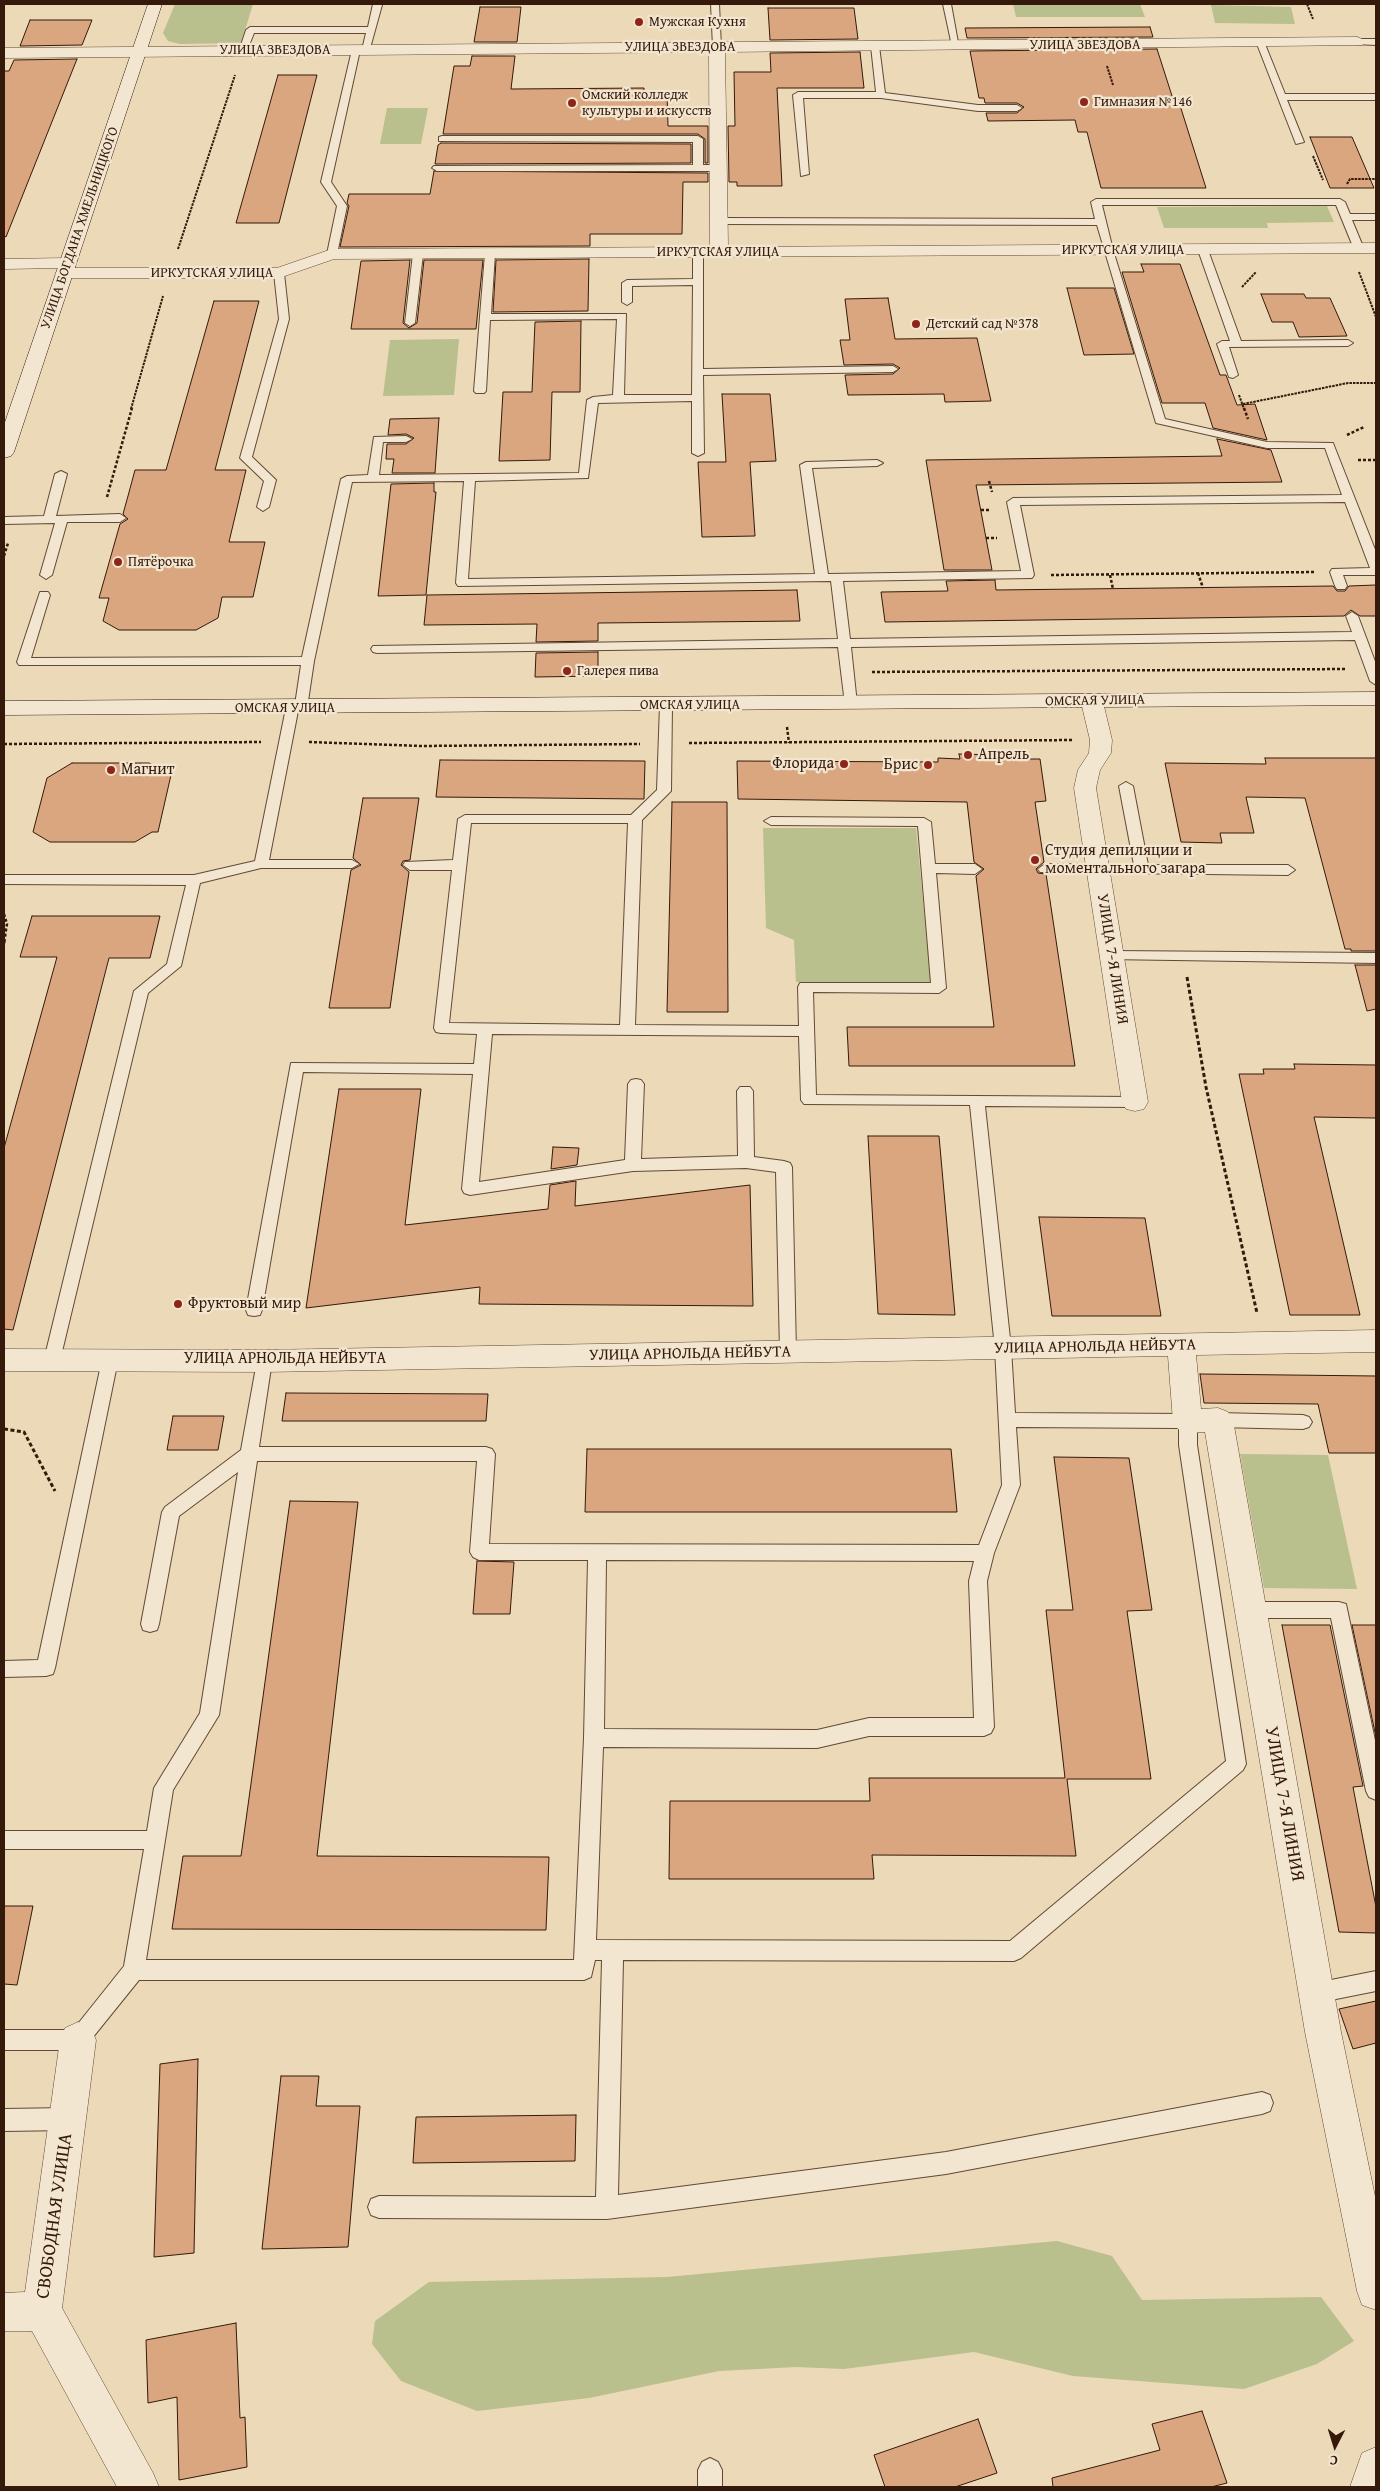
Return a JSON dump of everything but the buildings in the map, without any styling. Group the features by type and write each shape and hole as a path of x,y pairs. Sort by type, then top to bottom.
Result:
{"street":[{"name":"УЛИЦА БОГДАНА ХМЕЛЬНИЦКОГО","path":"4,452 155,4"},
{"name":"УЛИЦА ЗВЕЗДОВА","path":"4,53 1357,42"},
{"path":"716,47 719,252"},
{"name":"ИРКУТСКАЯ УЛИЦА","path":"4,264 170,273 279,274 332,254 1376,248"},
{"name":"ОМСКАЯ УЛИЦА","path":"4,708 851,704 1376,698"},
{"path":"1092,702 1102,740"},
{"name":"УЛИЦА 7-Я ЛИНИЯ","path":"1102,740 1100,753 1089,770 1085,788 1135,1102"},
{"name":"УЛИЦА АРНОЛЬДА НЕЙБУТА","path":"4,1360 264,1361 1376,1341"},
{"name":"УЛИЦА 7-Я ЛИНИЯ","path":"1181,1345 1203,1420 1250,1610 1316,1993 1376,2291"},
{"name":"СВОБОДНАЯ УЛИЦА","path":"78,2040 42,2311 139,2487"},
{"path":"4,2312 42,2311"},
{"path":"1370,2487 1376,2467"}],"lane":[{"path":"332,254 342,206 326,182 361,50 372,30 378,5 376,4"},
{"path":"715,4 716,47"},
{"path":"947,4 956,46"},
{"path":"243,51 250,30 372,30"},
{"path":"1357,42 1376,42"},
{"path":"1261,44 1299,142"},
{"path":"875,46 881,95"},
{"path":"804,174 798,95 881,95 978,108 1017,108"},
{"path":"1282,97 1376,97"},
{"path":"442,139 698,139 698,168"},
{"path":"437,168 718,168"},
{"path":"1359,249 1340,202 1096,202 1108,250 1160,421 1267,446 1329,445 1376,567"},
{"path":"1346,217 1376,217"},
{"path":"719,221 1101,222"},
{"path":"1203,250 1237,344"},
{"path":"698,253 698,453"},
{"path":"410,324 418,254"},
{"path":"480,391 490,254"},
{"path":"263,507 270,480 246,458 284,319 279,274"},
{"path":"627,302 627,283 698,282"},
{"path":"485,317 622,316 618,398"},
{"path":"1233,375 1222,344 1348,343"},
{"path":"698,372 892,370"},
{"path":"261,864 285,742 308,661 347,479 584,476 593,400 618,398 698,398"},
{"path":"373,478 378,440 406,439"},
{"path":"822,578 806,465 877,464"},
{"path":"48,520 61,474"},
{"path":"470,477 462,583 1028,575 1013,502 1350,498"},
{"path":"4,520 120,518"},
{"path":"46,575 62,519"},
{"path":"1341,586 1336,572 1376,571"},
{"path":"837,578 851,704"},
{"path":"44,595 23,662 308,661"},
{"path":"1352,616 1376,681"},
{"path":"378,649 1360,636"},
{"path":"627,1030 635,819 664,791 666,705"},
{"path":"1126,786 1142,870"},
{"path":"635,819 465,819 441,1028 806,1031"},
{"path":"771,821 924,822 939,988 805,988 809,1100 1135,1102"},
{"path":"4,879 194,880 261,864 352,864"},
{"path":"410,864 460,865"},
{"path":"928,868 975,869"},
{"path":"1045,869 1288,870"},
{"path":"52,1360 141,991 174,966 194,880"},
{"path":"1111,956 1376,958"},
{"path":"485,1029 470,1189 633,1166 746,1162 784,1166 788,1352"},
{"path":"254,1310 296,1067 482,1069"},
{"path":"633,1166 636,1084"},
{"path":"745,1092 746,1162"},
{"path":"594,1738 817,1738 869,1727 984,1727 978,1581 985,1553 1011,1485 1003,1348 977,1100"},
{"path":"4,1669 46,1668 110,1360"},
{"path":"4,2040 78,2040 134,1970 164,1788 209,1715 264,1361"},
{"path":"1007,1420 1302,1422"},
{"path":"585,1950 1014,1951 1236,1764 1188,1445 1203,1420"},
{"path":"150,1624 171,1512 249,1454 486,1454 479,1552 985,1553"},
{"path":"134,1970 584,1970 594,1738 597,1552"},
{"path":"1250,1610 1339,1610 1376,1791"},
{"path":"4,1840 155,1840"},
{"path":"607,2208 613,1950"},
{"path":"1316,1993 1376,1981"},
{"path":"379,2207 607,2208 946,2163 1262,2103"},
{"path":"4,2120 68,2119"}],"path":[{"path":"101,519 170,273 243,51"},
{"path":"1299,142 1308,142 1331,202"},
{"path":"1350,179 1376,179"},
{"path":"1241,289 1258,269"},
{"path":"1358,269 1376,317"},
{"path":"1233,375 1256,443"},
{"path":"1243,404 1348,383 1376,383"},
{"path":"1347,436 1364,427"},
{"path":"1356,460 1376,460"},
{"path":"989,481 991,491"},
{"path":"1028,575 1336,572"},
{"path":"1198,573 1203,588"},
{"path":"1110,575 1113,589"},
{"path":"788,727 789,743"},
{"path":"4,744 358,742 422,746 1102,740"},
{"path":"4,914 7,924 4,943"},
{"path":"1184,956 1206,1087 1264,1343"},
{"path":"4,1429 24,1432 59,1500"}],"green space":[{"path":"175,4 253,4 241,43 180,44 168,41 163,33"},
{"path":"1013,4 1140,4 1145,17 1016,17"},
{"path":"1211,5 1291,7 1295,24 1215,23"},
{"path":"387,108 428,108 421,144 380,144"},
{"path":"1327,206 1334,222 1267,223 1268,228 1164,228 1157,207"},
{"path":"459,339 454,395 383,396 390,340"},
{"path":"763,828 916,828 931,982 796,982 794,940 766,928"},
{"path":"1240,1454 1328,1455 1357,1589 1264,1588"},
{"path":"1057,2241 1112,2256 1142,2300 1321,2297 1354,2341 1317,2364 1244,2389 1073,2376 974,2352 844,2369 796,2367 719,2371 589,2398 477,2411 401,2381 372,2344 375,2321 429,2282 667,2277"}],"place":[{"name":"Мужская Кухня","path":"639,22"},
{"name":"Гимназия №146","path":"1084,102"},
{"name":"Омский колледж культуры и искусств","path":"572,103"},
{"name":"Детский сад №378","path":"916,324"},
{"name":"Пятёрочка","path":"118,562"},
{"name":"Галерея пива","path":"567,671"},
{"name":"Апрель","path":"968,755"},
{"name":"Флорида","path":"844,764"},
{"name":"Брис","path":"928,765"},
{"name":"Магнит","path":"111,770"},
{"name":"Студия депиляции и моментального загара","path":"1035,860"},
{"name":"Фруктовый мир","path":"178,1304"}]}
